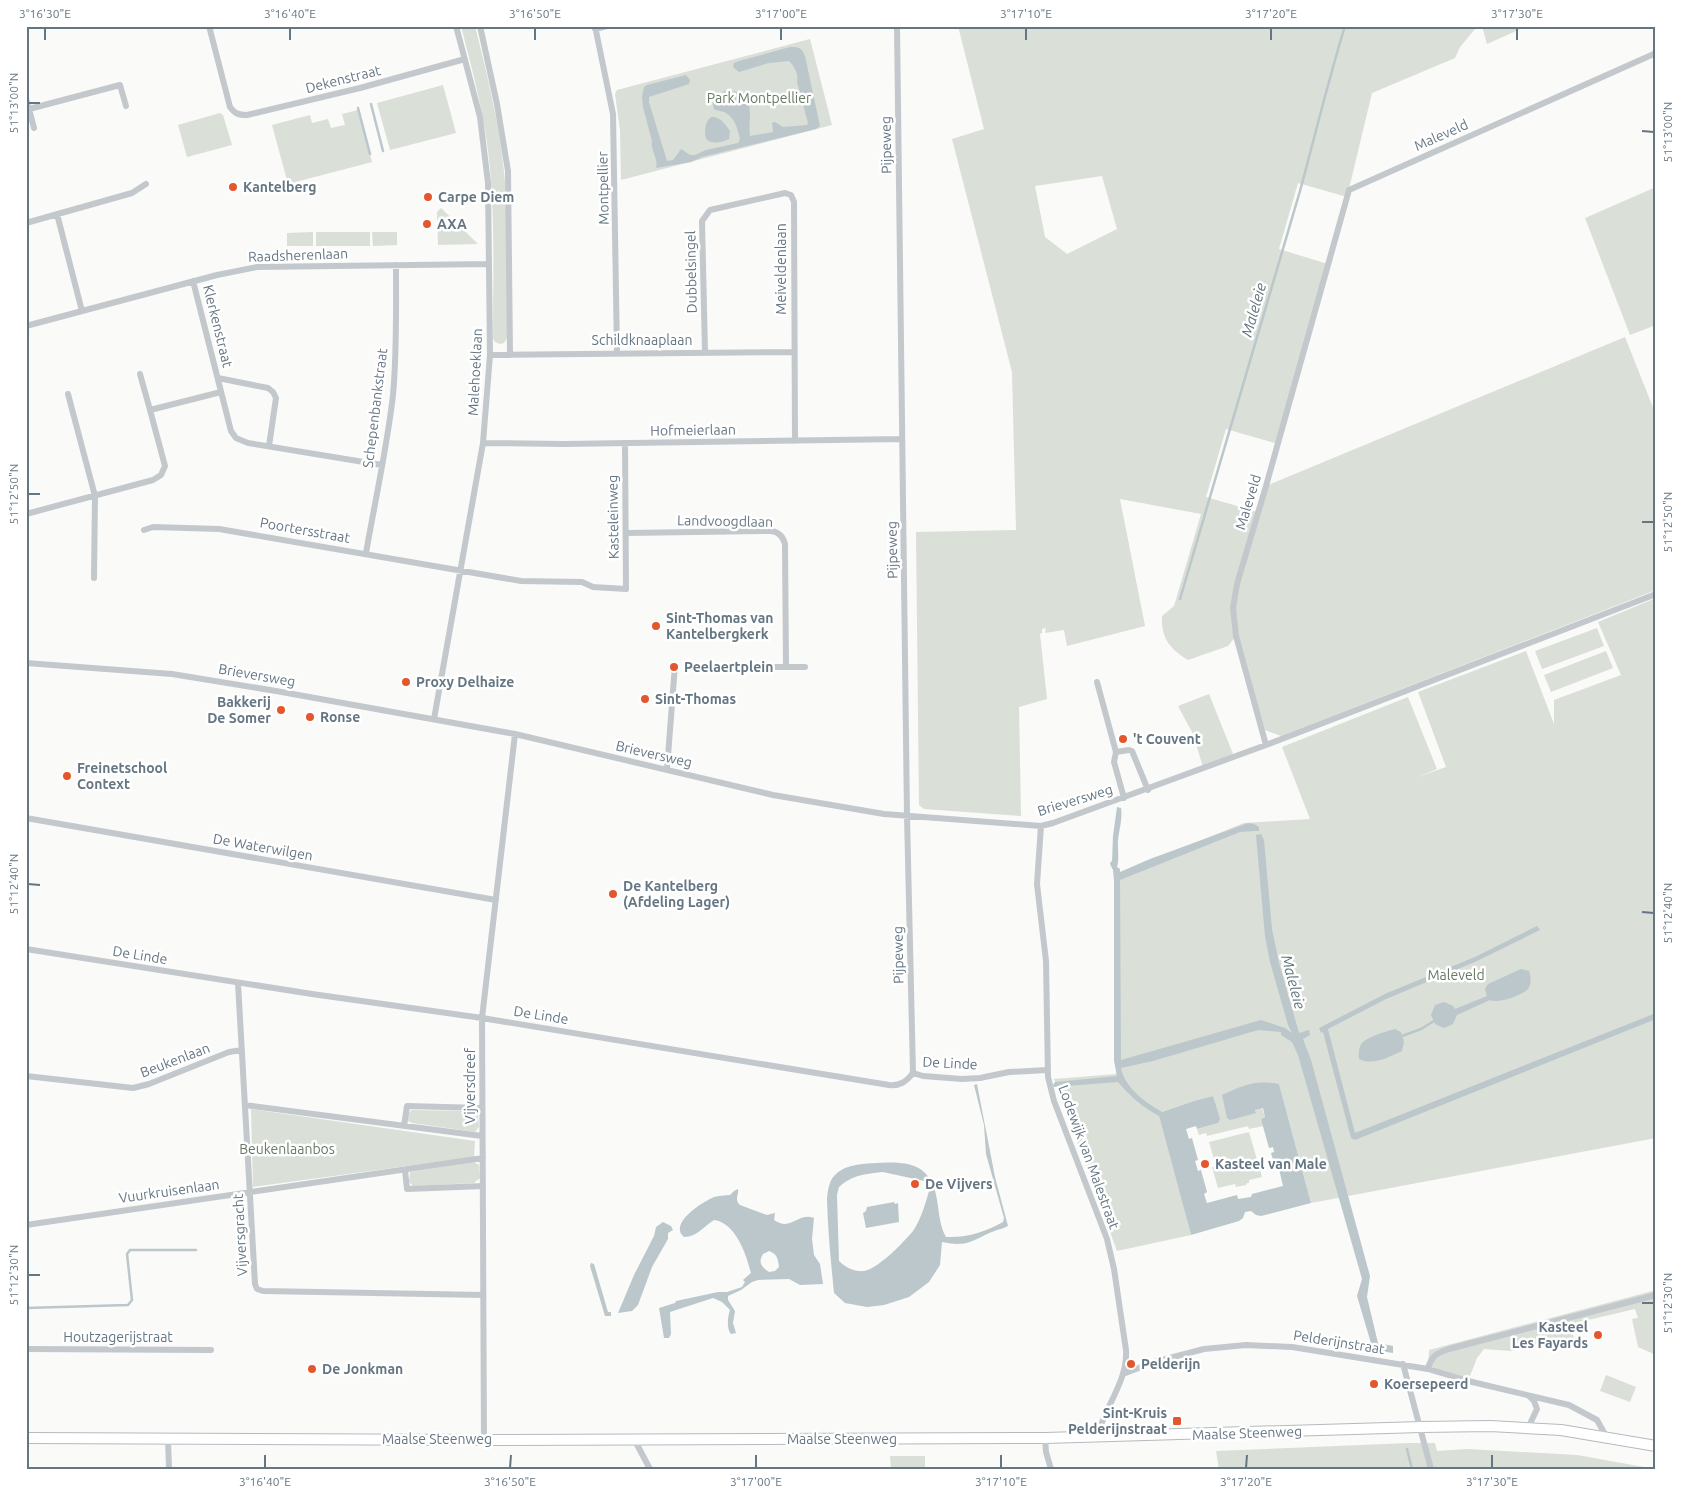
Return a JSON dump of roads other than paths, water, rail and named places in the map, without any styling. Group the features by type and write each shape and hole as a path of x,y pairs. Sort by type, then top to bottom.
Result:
{"main road":[{"name":"Maalse Steenweg","path":"26,1438 484,1440 1045,1438 1421,1427 1528,1428 1606,1436 1656,1446"}],"street":[{"path":"117,26 122,26"},
{"name":"Dekenstraat","path":"209,26 230,107 235,113 247,116 465,59"},
{"name":"Malehoeklaan","path":"434,719 483,443 490,354 488,183 480,117 456,26"},
{"path":"480,26 497,104 508,172 510,355"},
{"path":"595,28 607,26"},
{"name":"Pijpeweg","path":"897,26 913,1073"},
{"name":"Montpellier","path":"595,28 613,114 617,352"},
{"name":"Maleveld","path":"1266,745 1236,636 1233,608 1237,584 1349,190 1656,53"},
{"path":"29,109 120,85 126,106"},
{"path":"26,99 34,128"},
{"path":"26,223 132,193 146,184"},
{"name":"Meiveldenlaan","path":"702,221 710,210 785,193 791,195 794,202 795,441"},
{"path":"56,214 82,311"},
{"name":"Dubbelsingel","path":"702,221 705,352"},
{"name":"Raadsherenlaan","path":"26,326 235,270 257,267 489,264"},
{"name":"Schepenbankstraat","path":"366,553 389,420 395,360 396,265"},
{"name":"Klerkenstraat","path":"193,281 221,392 232,431 236,438 248,443 382,465"},
{"name":"Schildknaaplaan","path":"490,354 794,352"},
{"path":"26,514 153,480 161,475 166,466 140,374"},
{"name":"Klerkenstraat","path":"218,378 268,388 273,392 276,398 269,446"},
{"path":"150,410 221,392"},
{"path":"68,394 95,496 94,578"},
{"name":"Hofmeierlaan","path":"483,443 902,439"},
{"name":"Kasteleinweg","path":"625,443 626,590"},
{"name":"Poortersstraat","path":"144,530 153,527 220,529 520,581 582,582 593,587 626,590"},
{"name":"Landvoogdlaan","path":"626,533 771,531 781,535 785,544 786,667"},
{"path":"1266,745 1656,594"},
{"name":"Brieversweg","path":"26,662 172,674 434,719 515,734 772,795 856,810 1041,826 1148,790 1266,745"},
{"path":"666,769 675,665"},
{"path":"754,667 804,666"},
{"path":"1097,682 1116,752 1114,762 1124,798"},
{"name":"Vijversdreef","path":"484,1440 482,1018 515,734"},
{"path":"1116,752 1132,751 1148,790"},
{"name":"De Waterwilgen","path":"26,818 496,900"},
{"name":"Lodewijk van Malestraat","path":"1041,826 1037,884 1046,961 1047,1070 1049,1085 1103,1227 1109,1249 1126,1350 1123,1374"},
{"name":"De Linde","path":"26,949 238,983 482,1018 896,1086 903,1083 913,1073 923,1076 962,1079 980,1078 1008,1072 1047,1070"},
{"name":"Vijversgracht","path":"238,983 254,1284 257,1289 263,1291 483,1295"},
{"name":"Beukenlaan","path":"26,1076 134,1088 149,1084 229,1052 242,1050"},
{"path":"245,1105 482,1136"},
{"path":"404,1126 406,1106 482,1108"},
{"name":"Vuurkruisenlaan","path":"26,1225 482,1158"},
{"path":"404,1170 408,1189 483,1186"},
{"path":"1428,1369 1430,1359 1434,1355 1449,1349 1656,1295"},
{"name":"Pelderijnstraat","path":"1123,1374 1154,1362 1204,1349 1246,1345 1292,1347 1428,1369 1468,1381 1569,1405 1597,1420 1606,1436"},
{"name":"Houtzagerijstraat","path":"26,1350 211,1350"},
{"path":"1403,1364 1431,1469"},
{"path":"1097,1437 1103,1418 1123,1374"},
{"path":"1528,1395 1534,1401 1536,1409 1528,1428"},
{"path":"1045,1438 1046,1452 1051,1469"},
{"path":"168,1439 168,1469"},
{"path":"634,1439 650,1469"}],"waterway":[{"name":"Maleleie","path":"1180,599 1300,191 1345,26"},
{"path":"371,104 383,151"},
{"path":"358,108 370,154"},
{"path":"1402,1036 1421,1029 1434,1021"},
{"path":"26,1308 128,1305 132,1300 127,1254 130,1250 196,1250"},
{"name":"Maleleie","path":"1407,1449 1412,1469"}],"place":[{"name":"Kantelberg","path":"233,187"},
{"name":"Carpe Diem","path":"428,197"},
{"name":"AXA","path":"427,224"},
{"name":"Sint-Thomas van Kantelbergkerk","path":"656,626"},
{"name":"Peelaertplein","path":"674,667"},
{"name":"Proxy Delhaize","path":"406,682"},
{"name":"Sint-Thomas","path":"645,699"},
{"name":"Bakkerij De Somer","path":"281,710"},
{"name":"Ronse","path":"310,717"},
{"name":"'t Couvent","path":"1123,739"},
{"name":"Freinetschool Context","path":"67,776"},
{"name":"De Kantelberg (Afdeling Lager)","path":"613,894"},
{"name":"Kasteel van Male","path":"1205,1164"},
{"name":"De Vijvers","path":"915,1184"},
{"name":"Kasteel Les Fayards","path":"1598,1335"},
{"name":"Pelderijn","path":"1131,1364"},
{"name":"De Jonkman","path":"312,1369"},
{"name":"Koersepeerd","path":"1374,1384"},
{"name":"Sint-Kruis Pelderijnstraat","path":"1177,1421"}],"park label":[{"name":"Park Montpellier","path":"759,98"},
{"name":"Beukenlaanbos","path":"287,1149"}]}
